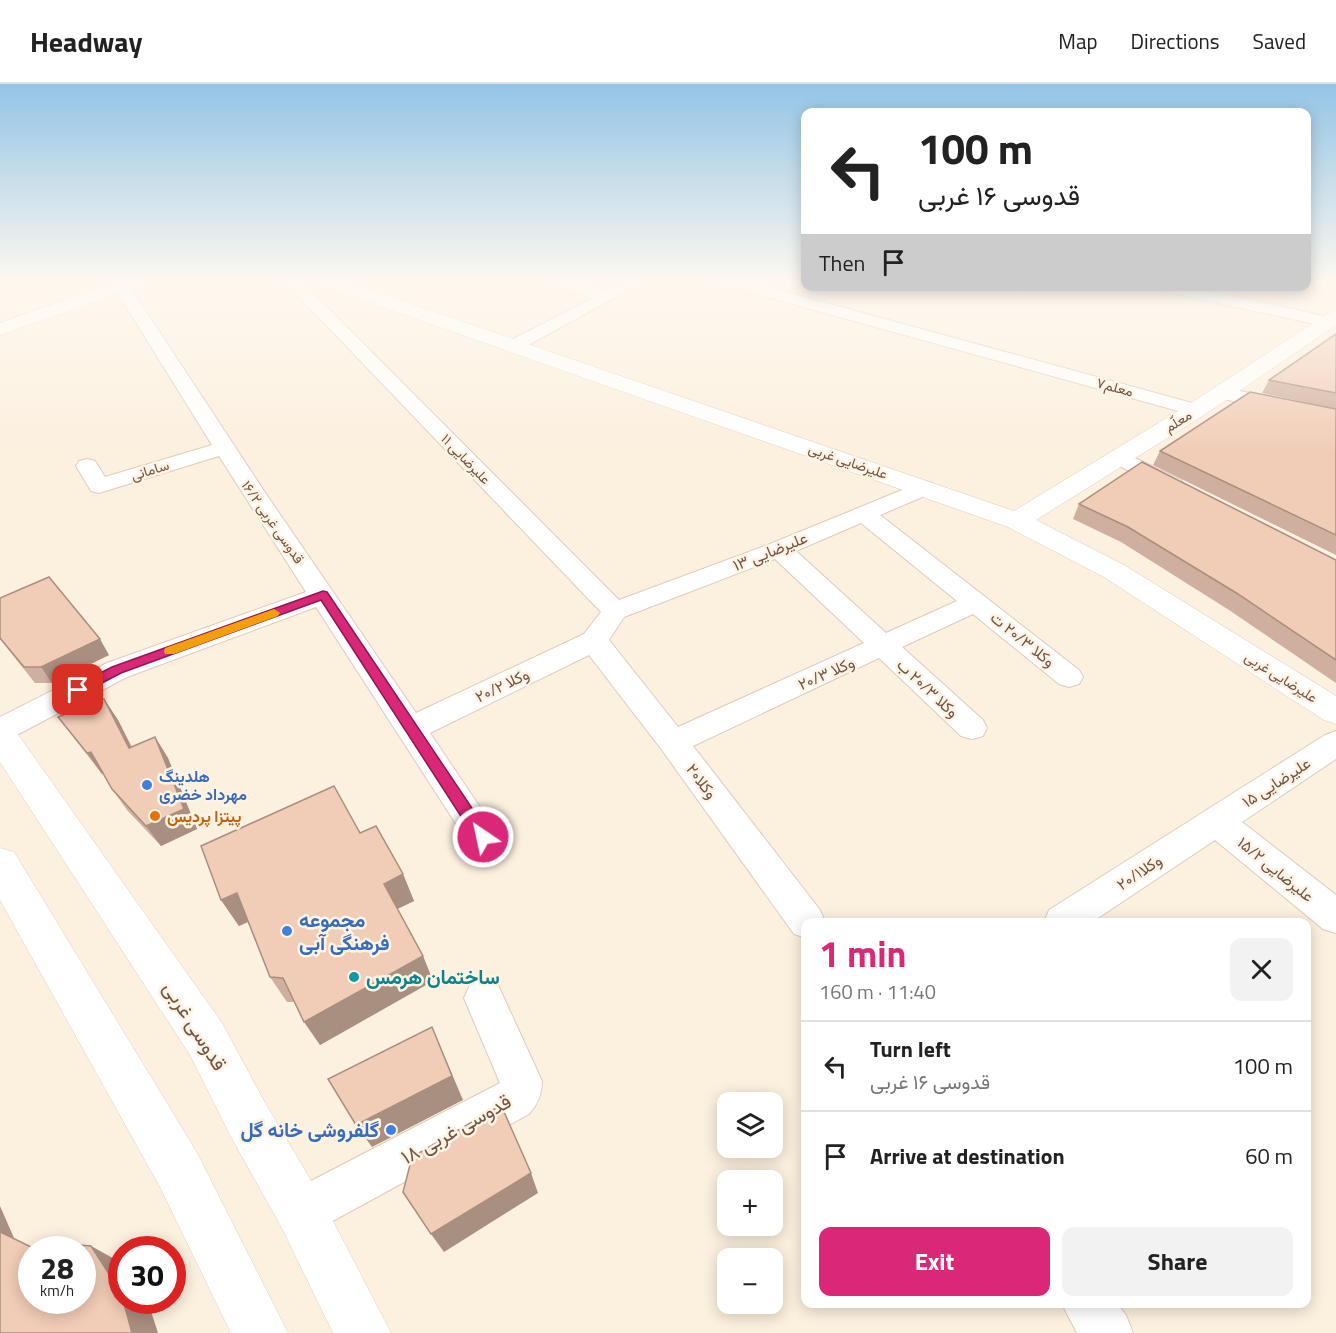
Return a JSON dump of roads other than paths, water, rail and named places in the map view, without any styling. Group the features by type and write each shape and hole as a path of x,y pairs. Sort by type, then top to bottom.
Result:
{"street":[{"name":"۱۶/۲ قدوسی غربی","path":"161,339 223,448 483,837"},
{"name":"۱۱ علیرضایی","path":"349,339 615,611"},
{"name":"علیرضایی غربی","path":"498,339 1017,521 1114,571 1336,712"},
{"path":"515,345 526,339"},
{"name":"معلم۷","path":"939,339 1196,410"},
{"name":"معلّم","path":"1017,521 1196,410 1302,339"},
{"path":"1221,393 1336,417"},
{"name":"سامانی","path":"87,466 99,486 223,448"},
{"path":"1120,457 1192,494"},
{"name":"۱۳ علیرضایی","path":"615,611 779,549 924,488"},
{"name":"وکلا ۲۰/۳ ت","path":"862,513 1069,677"},
{"name":"وکلا ۲۰/۳ ب","path":"779,549 972,728"},
{"path":"0,730 117,670 323,595"},
{"name":"وکلا ۲۰/۳","path":"674,742 884,647 977,602"},
{"path":"594,641 615,611"},
{"name":"وکلا ۲۰/۲","path":"410,729 594,641"},
{"name":"وکلا۲۰","path":"594,641 674,742 804,918"},
{"name":"قدوسی غربی","path":"0,735 206,1039 247,1118 302,1212 363,1333"},
{"name":"۱۵ علیرضایی","path":"1216,820 1336,743"},
{"name":"۱۵/۲ علیرضایی","path":"1216,820 1336,917"},
{"name":"وکلا۲۰/۱","path":"1068,918 1216,820"},
{"path":"0,864 178,1169 260,1333"},
{"name":"قدوسی غربی ۱۸","path":"302,1212 514,1099 521,1091 521,1081 484,998"},
{"path":"1089,1308 1108,1333"}],"place":[{"name":"هلدینگ مهرداد خضری","path":"147,785"},
{"name":"پیتزا پردیس","path":"155,816"},
{"name":"مجموعه فرهنگی آبی","path":"287,931"},
{"name":"ساختمان هرمس","path":"354,977"},
{"name":"گلفروشی خانه گل","path":"391,1130"}]}
